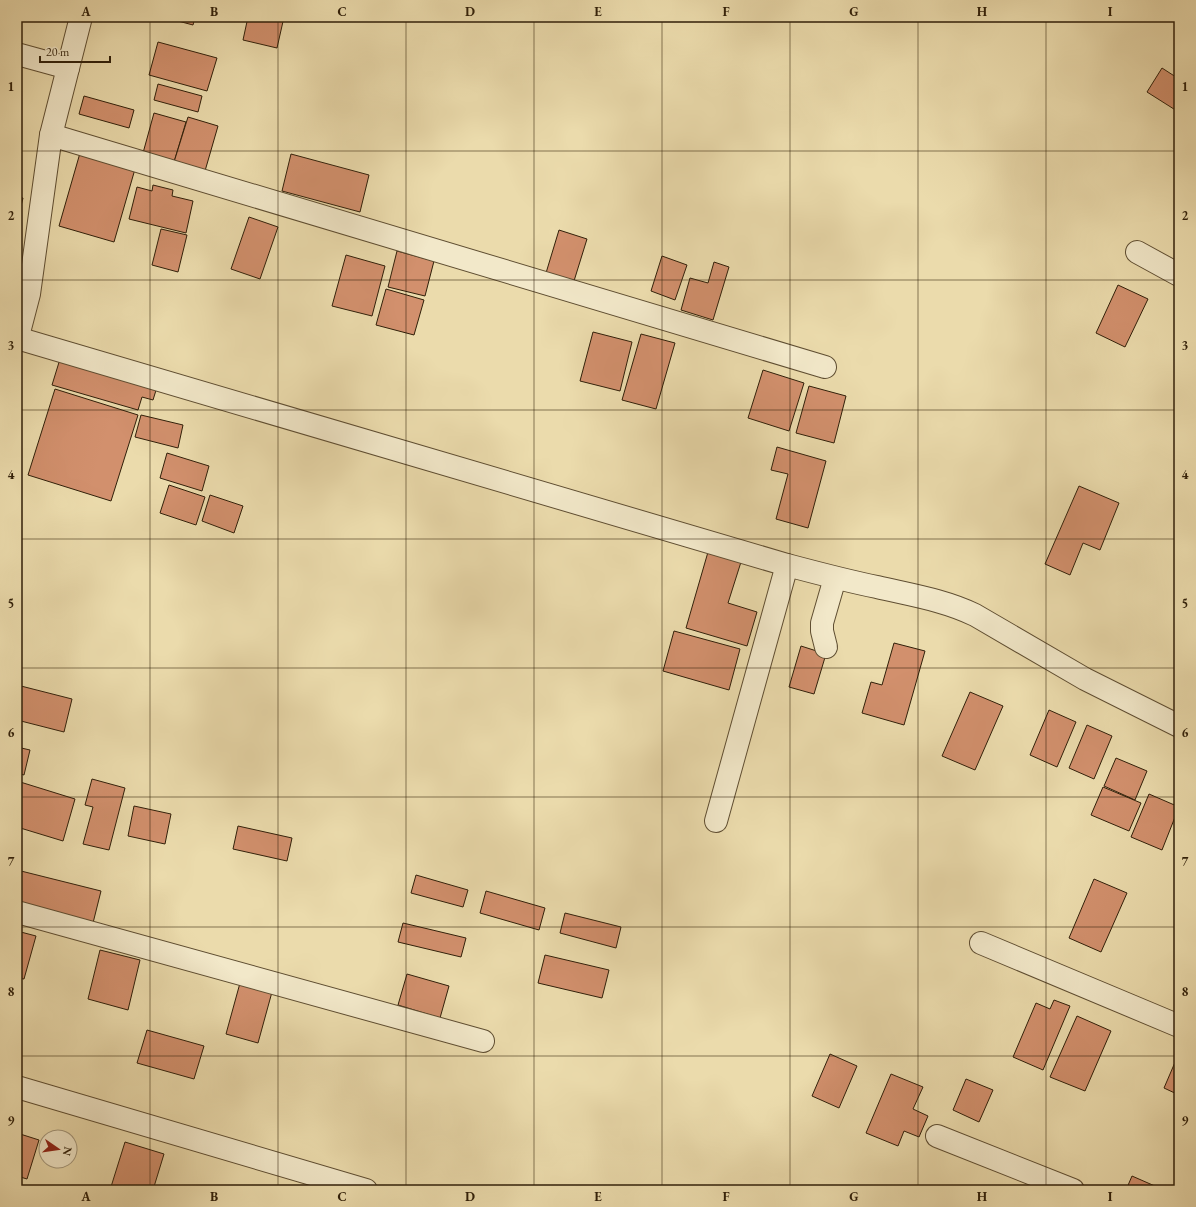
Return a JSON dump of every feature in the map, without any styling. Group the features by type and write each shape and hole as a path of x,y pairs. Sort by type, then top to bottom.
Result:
{"street":[{"path":"81,17 51,135 29,294 18,335 787,565 835,578 936,600 958,607 975,615 1085,679 1179,726"},
{"path":"17,54 68,68"},
{"path":"51,135 824,367"},
{"path":"1137,252 1179,275"},
{"path":"716,821 787,565"},
{"path":"826,647 822,631 822,623 835,578"},
{"path":"17,912 483,1041"},
{"path":"981,943 1179,1026"},
{"path":"17,1087 358,1189"},
{"path":"937,1136 1073,1190"}],"building":[{"path":"163,17 195,17 193,25"},
{"path":"248,17 284,17 277,48 243,40"},
{"path":"158,42 217,58 207,91 149,75"},
{"path":"1162,68 1179,79 1179,108 1177,111 1147,92"},
{"path":"158,84 202,96 198,112 154,100"},
{"path":"84,96 134,110 129,128 79,114"},
{"path":"154,113 186,122 174,162 143,153"},
{"path":"188,117 218,126 205,171 174,162"},
{"path":"80,153 135,169 114,242 59,226"},
{"path":"291,154 369,175 360,212 282,191"},
{"path":"153,185 173,190 172,196 193,201 186,233 129,219 137,187 152,191"},
{"path":"17,197 23,198 18,218 17,218"},
{"path":"249,217 278,227 260,279 231,269"},
{"path":"161,229 187,235 178,272 152,265"},
{"path":"559,230 587,239 574,281 546,273"},
{"path":"397,251 434,261 425,296 388,287"},
{"path":"346,255 385,266 372,316 332,306"},
{"path":"662,256 687,265 675,300 651,291"},
{"path":"714,262 729,267 713,320 681,310 690,278 708,283"},
{"path":"1118,285 1148,299 1125,347 1096,333"},
{"path":"386,289 424,300 414,335 376,325"},
{"path":"593,332 632,342 620,391 580,381"},
{"path":"641,334 675,343 656,409 622,400"},
{"path":"60,359 157,387 153,400 142,397 138,410 52,385"},
{"path":"763,370 804,383 789,431 748,418"},
{"path":"809,386 846,396 834,443 796,433"},
{"path":"55,389 138,415 111,501 28,475"},
{"path":"141,415 183,425 178,448 135,437"},
{"path":"777,447 826,461 808,528 776,519 788,474 771,470"},
{"path":"167,453 209,466 202,491 160,478"},
{"path":"169,485 205,497 196,525 160,513"},
{"path":"1079,486 1119,503 1100,550 1083,543 1070,575 1045,564"},
{"path":"210,495 243,506 234,533 202,521"},
{"path":"708,552 741,562 728,603 757,612 747,646 686,628"},
{"path":"674,631 740,649 729,690 663,671"},
{"path":"894,643 925,651 904,725 862,713 871,682 882,685"},
{"path":"801,646 826,654 814,694 789,687"},
{"path":"17,685 72,699 64,732 17,720"},
{"path":"970,692 1003,706 975,770 942,756"},
{"path":"1049,710 1076,722 1057,767 1030,755"},
{"path":"1087,725 1112,736 1094,779 1069,768"},
{"path":"17,747 30,750 24,775 17,773"},
{"path":"1116,758 1147,771 1135,800 1104,786"},
{"path":"92,779 125,788 109,850 83,844 93,807 85,805"},
{"path":"17,781 75,799 63,841 17,827"},
{"path":"1103,787 1141,803 1129,831 1091,815"},
{"path":"1149,794 1179,807 1162,850 1131,837"},
{"path":"134,806 171,814 165,844 128,836"},
{"path":"238,826 292,838 287,861 233,849"},
{"path":"17,870 101,891 93,923 17,904"},
{"path":"416,875 468,890 463,907 411,893"},
{"path":"1094,879 1127,893 1101,952 1069,938"},
{"path":"486,891 545,908 539,930 480,913"},
{"path":"565,913 621,927 616,948 560,933"},
{"path":"403,923 466,938 461,957 398,942"},
{"path":"17,931 36,936 24,979 17,978"},
{"path":"100,950 140,960 128,1010 88,999"},
{"path":"545,955 609,970 602,998 538,983"},
{"path":"407,974 449,986 440,1018 398,1005"},
{"path":"240,983 272,992 258,1043 226,1034"},
{"path":"1054,1000 1070,1006 1043,1070 1013,1057 1036,1003 1050,1009"},
{"path":"1077,1016 1111,1031 1085,1091 1050,1077"},
{"path":"147,1030 204,1046 194,1079 137,1063"},
{"path":"1179,1053 1179,1095 1164,1088"},
{"path":"830,1054 857,1066 839,1108 812,1096"},
{"path":"891,1074 923,1087 913,1109 928,1116 919,1137 904,1131 898,1146 866,1133"},
{"path":"966,1079 993,1090 979,1122 953,1110"},
{"path":"17,1133 38,1140 38,1143 27,1179 17,1176"},
{"path":"125,1142 164,1154 153,1190 110,1190"},
{"path":"1132,1176 1164,1190 1126,1190"}]}
